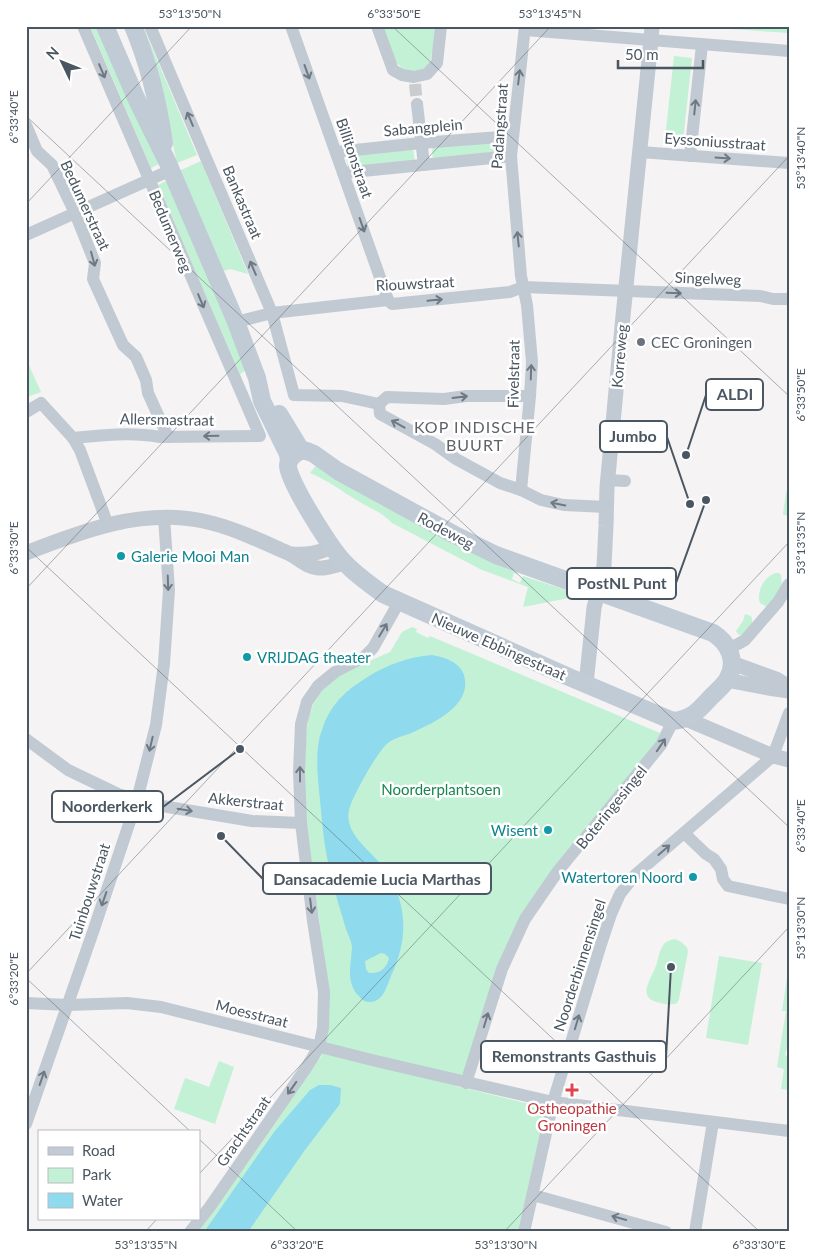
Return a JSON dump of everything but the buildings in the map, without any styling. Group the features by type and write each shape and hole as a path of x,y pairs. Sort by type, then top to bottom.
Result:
{"main road":[{"name":"Bedumerweg","path":"105,26 136,98 169,165 236,322 257,378 262,401 288,454 296,456"},
{"name":"Bedumerweg","path":"133,26 146,58 153,84 169,165"},
{"name":"Rodeweg","path":"296,456 310,452 338,471 482,549 714,633 720,637 729,664"},
{"name":"Nieuwe Ebbingestraat","path":"296,456 288,466 289,471 294,483 332,547 344,563 382,594 586,684 680,720"},
{"name":"Boteringesingel","path":"680,720 696,714 729,664"}],"street":[{"name":"Bedumerweg","path":"83,26 260,436"},
{"name":"Bankastraat","path":"150,26 272,313 294,395 342,396 379,404"},
{"name":"Billitonstraat","path":"291,26 388,300"},
{"path":"377,26 393,70 402,76 414,80 427,74 437,63 441,26"},
{"path":"525,28 652,33 702,45 789,51"},
{"name":"Padangstraat","path":"523,288 510,156 525,28"},
{"name":"Korreweg","path":"586,684 594,608 604,566 607,507 617,481 626,291 652,33"},
{"path":"690,156 702,45"},
{"path":"417,104 424,165"},
{"name":"Bedumerstraat","path":"26,125 37,152 52,165 75,214 95,263 93,279 123,345 136,357 146,380 148,393 168,437"},
{"name":"Sabangplein","path":"336,152 512,136"},
{"name":"Eyssoniusstraat","path":"640,152 789,163"},
{"path":"343,173 510,156"},
{"path":"26,235 148,180 169,165"},
{"name":"Riouwstraat","path":"236,322 272,313 388,300 392,304 510,292 523,288 626,291"},
{"name":"Fivelstraat","path":"522,490 532,362 527,305 523,288"},
{"name":"Singelweg","path":"626,291 760,296 772,299 789,299"},
{"path":"530,396 466,396 444,399 387,397 379,404 380,414 500,483 522,490 541,500 564,505 607,507"},
{"path":"26,412 41,402 73,438 80,450 108,525"},
{"name":"Allersmastraat","path":"73,438 103,435 150,435 160,437 260,436"},
{"path":"26,553 56,541 108,525 132,520 164,517 205,521 235,530 291,554 306,565 318,568 344,563"},
{"name":"Tuinbouwstraat","path":"26,1124 137,800 156,725 164,664 169,590 164,517"},
{"path":"291,554 308,555 332,547"},
{"path":"729,664 738,644 745,640 778,602 789,584"},
{"path":"319,1047 324,992 301,823 301,724 308,702 318,686 335,672 364,657 372,648 399,602"},
{"path":"729,664 776,679 789,687"},
{"path":"729,664 768,688 789,691"},
{"name":"Noorderbinnensingel","path":"524,1232 553,1102 601,944 620,894 636,875 773,756 789,713"},
{"name":"Nieuwe Ebbingestraat","path":"680,720 773,756 789,760"},
{"name":"Boteringesingel","path":"466,1083 502,969 525,919 558,872 680,720"},
{"name":"Akkerstraat","path":"28,743 68,770 118,794 150,804 252,821 301,823"},
{"path":"684,833 714,859 721,869 723,879 728,886 789,899"},
{"name":"Moesstraat","path":"26,1003 68,1005 127,1003 161,1007 466,1083 553,1102 789,1131"},
{"name":"Grachtstraat","path":"200,1219 319,1047"},
{"path":"695,1232 713,1122"},
{"path":"533,1195 666,1232"},
{"name":"Grachtstraat","path":"190,1232 199,1220"}],"green space":[{"path":"90,26 102,26 161,163 151,168"},
{"path":"139,26 143,26 197,155 177,163 158,77"},
{"path":"383,26 435,26 434,44 429,66 423,70 406,72 395,61"},
{"path":"687,26 789,26 789,33"},
{"path":"674,56 692,58 683,141 665,139"},
{"path":"505,141 506,150 433,161 432,146"},
{"path":"413,148 415,163 348,167 346,159 348,155"},
{"path":"201,161 248,274 230,269 221,272 179,171"},
{"path":"168,180 246,370 240,374 158,185"},
{"path":"26,359 41,392 27,397 26,396"},
{"path":"319,462 519,568 517,574 514,573 512,579 520,583 523,576 569,591 569,598 523,607 528,587 482,570 392,523 380,513 310,473"},
{"path":"789,487 789,517 783,514 786,493"},
{"path":"776,573 781,575 782,588 767,607 760,603 760,589 768,577"},
{"path":"745,614 751,616 752,622 746,631 739,635 736,631 743,621"},
{"name":"Noorderplantsoen","path":"412,627 417,629 416,632 428,638 430,636 660,733 654,747 546,879 463,1074 458,1077 456,1086 544,1109 545,1112 518,1232 195,1232 321,1057 329,1028 329,993 306,822 304,786 306,736 308,720 313,705 323,689 336,678 390,652 402,632"},
{"path":"675,939 687,947 688,952 679,999 677,1003 672,1004 651,1000 648,996 647,987 659,954 666,942"},
{"path":"719,956 762,963 748,1045 706,1038"},
{"path":"789,965 789,1040 785,1055 789,1057 789,1090 781,1089 784,1069 777,1067 786,1011 782,1011"},
{"path":"219,1061 234,1067 215,1124 174,1109 185,1078 209,1087"}],"water":[{"path":"423,656 442,657 455,663 462,670 465,686 462,696 457,705 439,719 389,742 384,747 366,774 349,810 349,819 354,835 379,861 392,879 402,910 402,943 396,965 381,996 374,1001 368,1002 362,1000 353,988 350,979 352,946 333,884 324,843 318,774 318,746 325,721 339,699 358,683 381,669 398,662","holes":["381,953 389,958 387,965 380,971 369,973 366,969 365,961"]},
{"path":"319,1085 341,1088 340,1104 305,1150 248,1232 204,1232 274,1132 310,1090"}],"tunnel":[{"path":"415,84 417,104"}],"place":[{"name":"CEC Groningen","path":"641,342"},
{"name":"ALDI","path":"686,455"},
{"name":"PostNL Punt","path":"706,500"},
{"name":"Jumbo","path":"690,504"},
{"name":"Galerie Mooi Man","path":"121,556"},
{"name":"VRIJDAG theater","path":"247,657"},
{"name":"Noorderkerk","path":"240,749"},
{"name":"Wisent","path":"548,830"},
{"name":"Dansacademie Lucia Marthas","path":"221,836"},
{"name":"Watertoren Noord","path":"693,877"},
{"name":"Remonstrants Gasthuis","path":"671,967"},
{"name":"Ostheopathie Groningen","path":"572,1090"}],"district":[{"name":"KOP INDISCHE BUURT","path":"475,435"}]}
